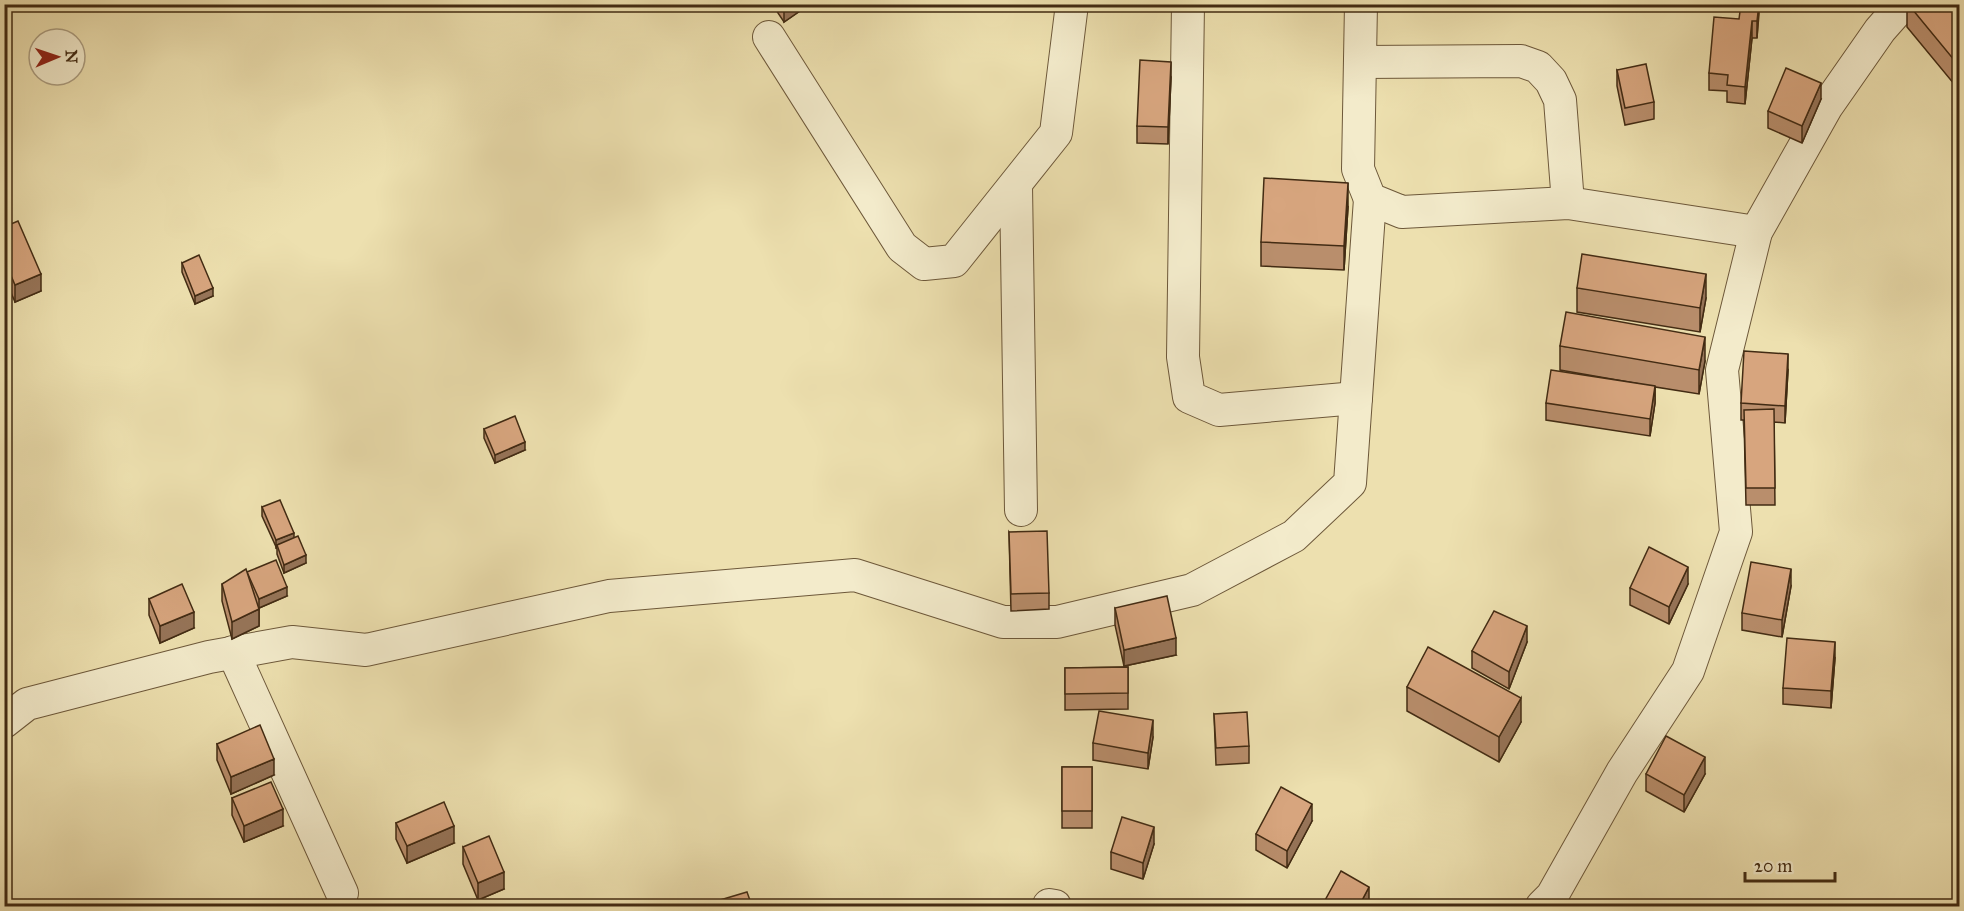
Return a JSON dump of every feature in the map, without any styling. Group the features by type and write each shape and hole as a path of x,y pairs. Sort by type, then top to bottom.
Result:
{"street":[{"path":"769,37 902,248 924,264 954,261 1056,133 1072,4"},
{"path":"1188,4 1183,357 1189,397 1219,410 1356,398"},
{"path":"4,722 27,704 233,652 292,642 366,650 609,596 855,575 1003,622 1057,622 1192,590 1294,537 1350,483 1370,199 1358,169 1361,4"},
{"path":"1542,906 1552,896 1622,772 1688,671 1736,532 1722,369 1756,232 1827,106 1880,30 1903,4"},
{"path":"1360,62 1521,61 1538,67 1551,81 1560,100 1568,203"},
{"path":"1016,186 1021,510"},
{"path":"1370,199 1402,212 1568,203 1756,232"},
{"path":"233,652 342,893"}],"building":[{"path":"1741,4 1759,4 1757,21 1752,21 1745,87 1727,85 1728,75 1709,73 1714,17 1739,19"},
{"path":"1908,4 1959,4 1959,66"},
{"path":"1140,60 1171,62 1168,127 1137,126"},
{"path":"1646,64 1654,102 1625,108 1617,70"},
{"path":"1786,68 1821,83 1802,126 1768,111"},
{"path":"1264,178 1348,183 1344,246 1261,242"},
{"path":"18,221 41,274 15,285 4,259 4,227"},
{"path":"1582,254 1706,274 1700,308 1577,288"},
{"path":"199,255 213,288 195,296 182,263"},
{"path":"1566,312 1705,337 1699,370 1560,346"},
{"path":"1744,351 1788,354 1785,406 1741,403"},
{"path":"1551,370 1655,386 1650,419 1546,403"},
{"path":"1774,409 1775,488 1746,488 1744,410"},
{"path":"515,416 525,442 495,455 484,429"},
{"path":"280,500 294,533 276,540 262,507"},
{"path":"1047,531 1049,593 1011,594 1009,532"},
{"path":"298,536 306,555 284,565 277,545"},
{"path":"1649,547 1688,567 1669,607 1630,588"},
{"path":"276,560 287,587 259,599 247,572"},
{"path":"1751,562 1791,569 1782,620 1742,613"},
{"path":"246,569 259,609 232,622 222,584"},
{"path":"182,584 194,612 160,626 149,599"},
{"path":"1167,596 1176,638 1124,650 1115,608"},
{"path":"1494,611 1527,626 1509,672 1472,651"},
{"path":"1787,638 1835,642 1831,691 1783,688"},
{"path":"1428,647 1521,698 1499,737 1407,687"},
{"path":"1128,667 1128,693 1065,694 1065,668"},
{"path":"1099,711 1153,720 1148,753 1093,743"},
{"path":"1247,712 1249,746 1216,748 1214,714"},
{"path":"260,725 274,759 231,777 217,744"},
{"path":"1666,736 1705,757 1684,795 1646,774"},
{"path":"1062,767 1092,767 1092,811 1062,811"},
{"path":"271,782 283,809 244,826 232,798"},
{"path":"1281,787 1312,804 1287,851 1256,834"},
{"path":"444,802 454,826 407,846 396,823"},
{"path":"1122,817 1154,827 1143,863 1111,852"},
{"path":"489,836 504,872 478,883 463,847"},
{"path":"1341,871 1369,887 1359,906 1323,904"},
{"path":"747,892 752,906 700,906"}]}
